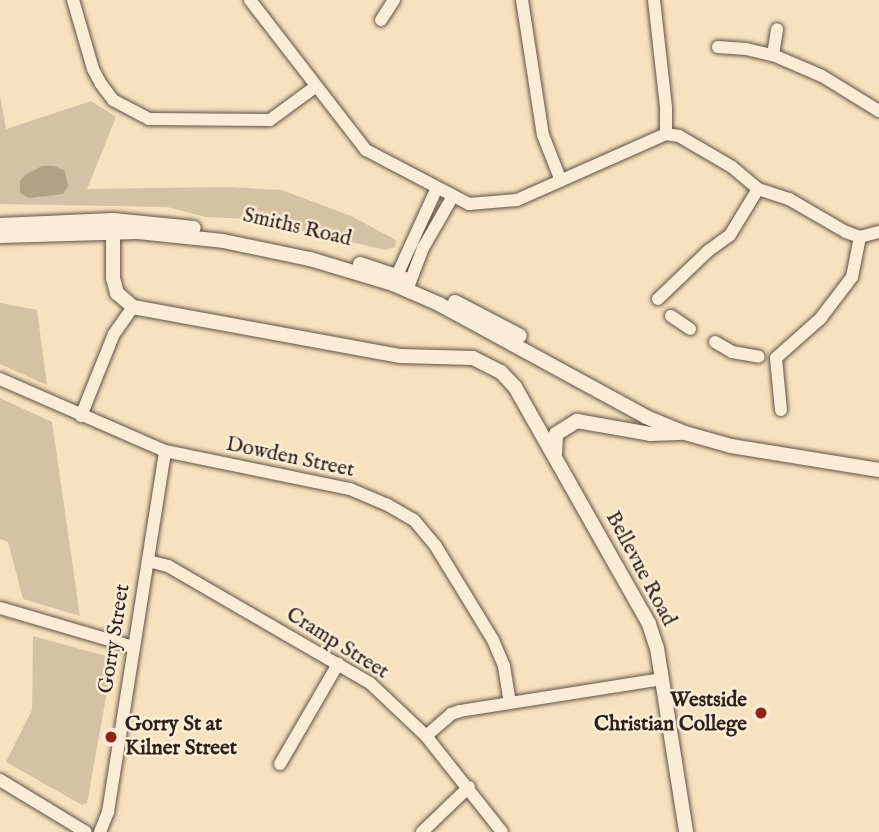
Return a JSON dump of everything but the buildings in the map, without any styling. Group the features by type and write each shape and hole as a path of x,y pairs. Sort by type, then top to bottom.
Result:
{"street":[{"path":"73,0 93,69 101,84 113,100 149,119 270,120 315,87"},
{"path":"250,0 366,150 470,204 517,200 666,134 679,136 732,167 758,189 789,199 860,237 879,232"},
{"path":"381,20 394,0"},
{"path":"522,0 543,135 561,181"},
{"path":"654,0 666,107 666,134"},
{"path":"773,55 777,29"},
{"path":"718,47 746,48 773,55 821,76 879,111"},
{"path":"402,283 437,188"},
{"path":"658,299 708,251 730,235 758,189"},
{"path":"402,283 453,196"},
{"name":"Smiths Road","path":"0,225 112,226 223,240 402,283 646,417 685,433 731,446 879,470"},
{"path":"112,226 113,278 117,293 133,307 401,356 473,358 501,372 514,387 555,457"},
{"name":"Smiths Road","path":"0,236 112,226"},
{"path":"781,410 776,358 820,319 852,276 860,237"},
{"path":"81,416 114,334 133,307"},
{"path":"671,316 690,329"},
{"path":"715,342 732,352 759,357"},
{"name":"Dowden Street","path":"0,379 164,451 349,489 386,504 414,520 435,545 494,640 504,666 510,703"},
{"path":"555,457 556,434 577,421 650,435 685,433"},
{"name":"Gorry Street","path":"100,832 108,812 164,451"},
{"name":"Bellevue Road","path":"555,457 649,624 662,679 686,832"},
{"name":"Cramp Street","path":"148,561 169,566 370,683 426,736 470,787 502,832"},
{"path":"0,608 133,647"},
{"path":"280,764 338,664"},
{"path":"426,736 451,714 662,679"},
{"path":"0,780 86,832"},
{"path":"422,832 470,787"}],"shaded area":[{"path":"0,95 6,129 91,101 116,117 87,189 228,187 282,190 351,216 396,240 395,247 385,250 252,219 206,217 167,207 0,204"},
{"path":"42,166 54,166 65,171 68,186 63,194 29,198 20,193 20,181 25,175"},
{"path":"0,303 37,310 47,385 0,364"},
{"path":"0,398 52,422 80,616 23,599 8,542 0,539"},
{"path":"33,636 113,658 87,803 82,805 6,762 32,710"}],"place":[{"name":"Westside Christian College","path":"761,713"},
{"name":"Gorry St at Kilner Street","path":"111,737"}]}
